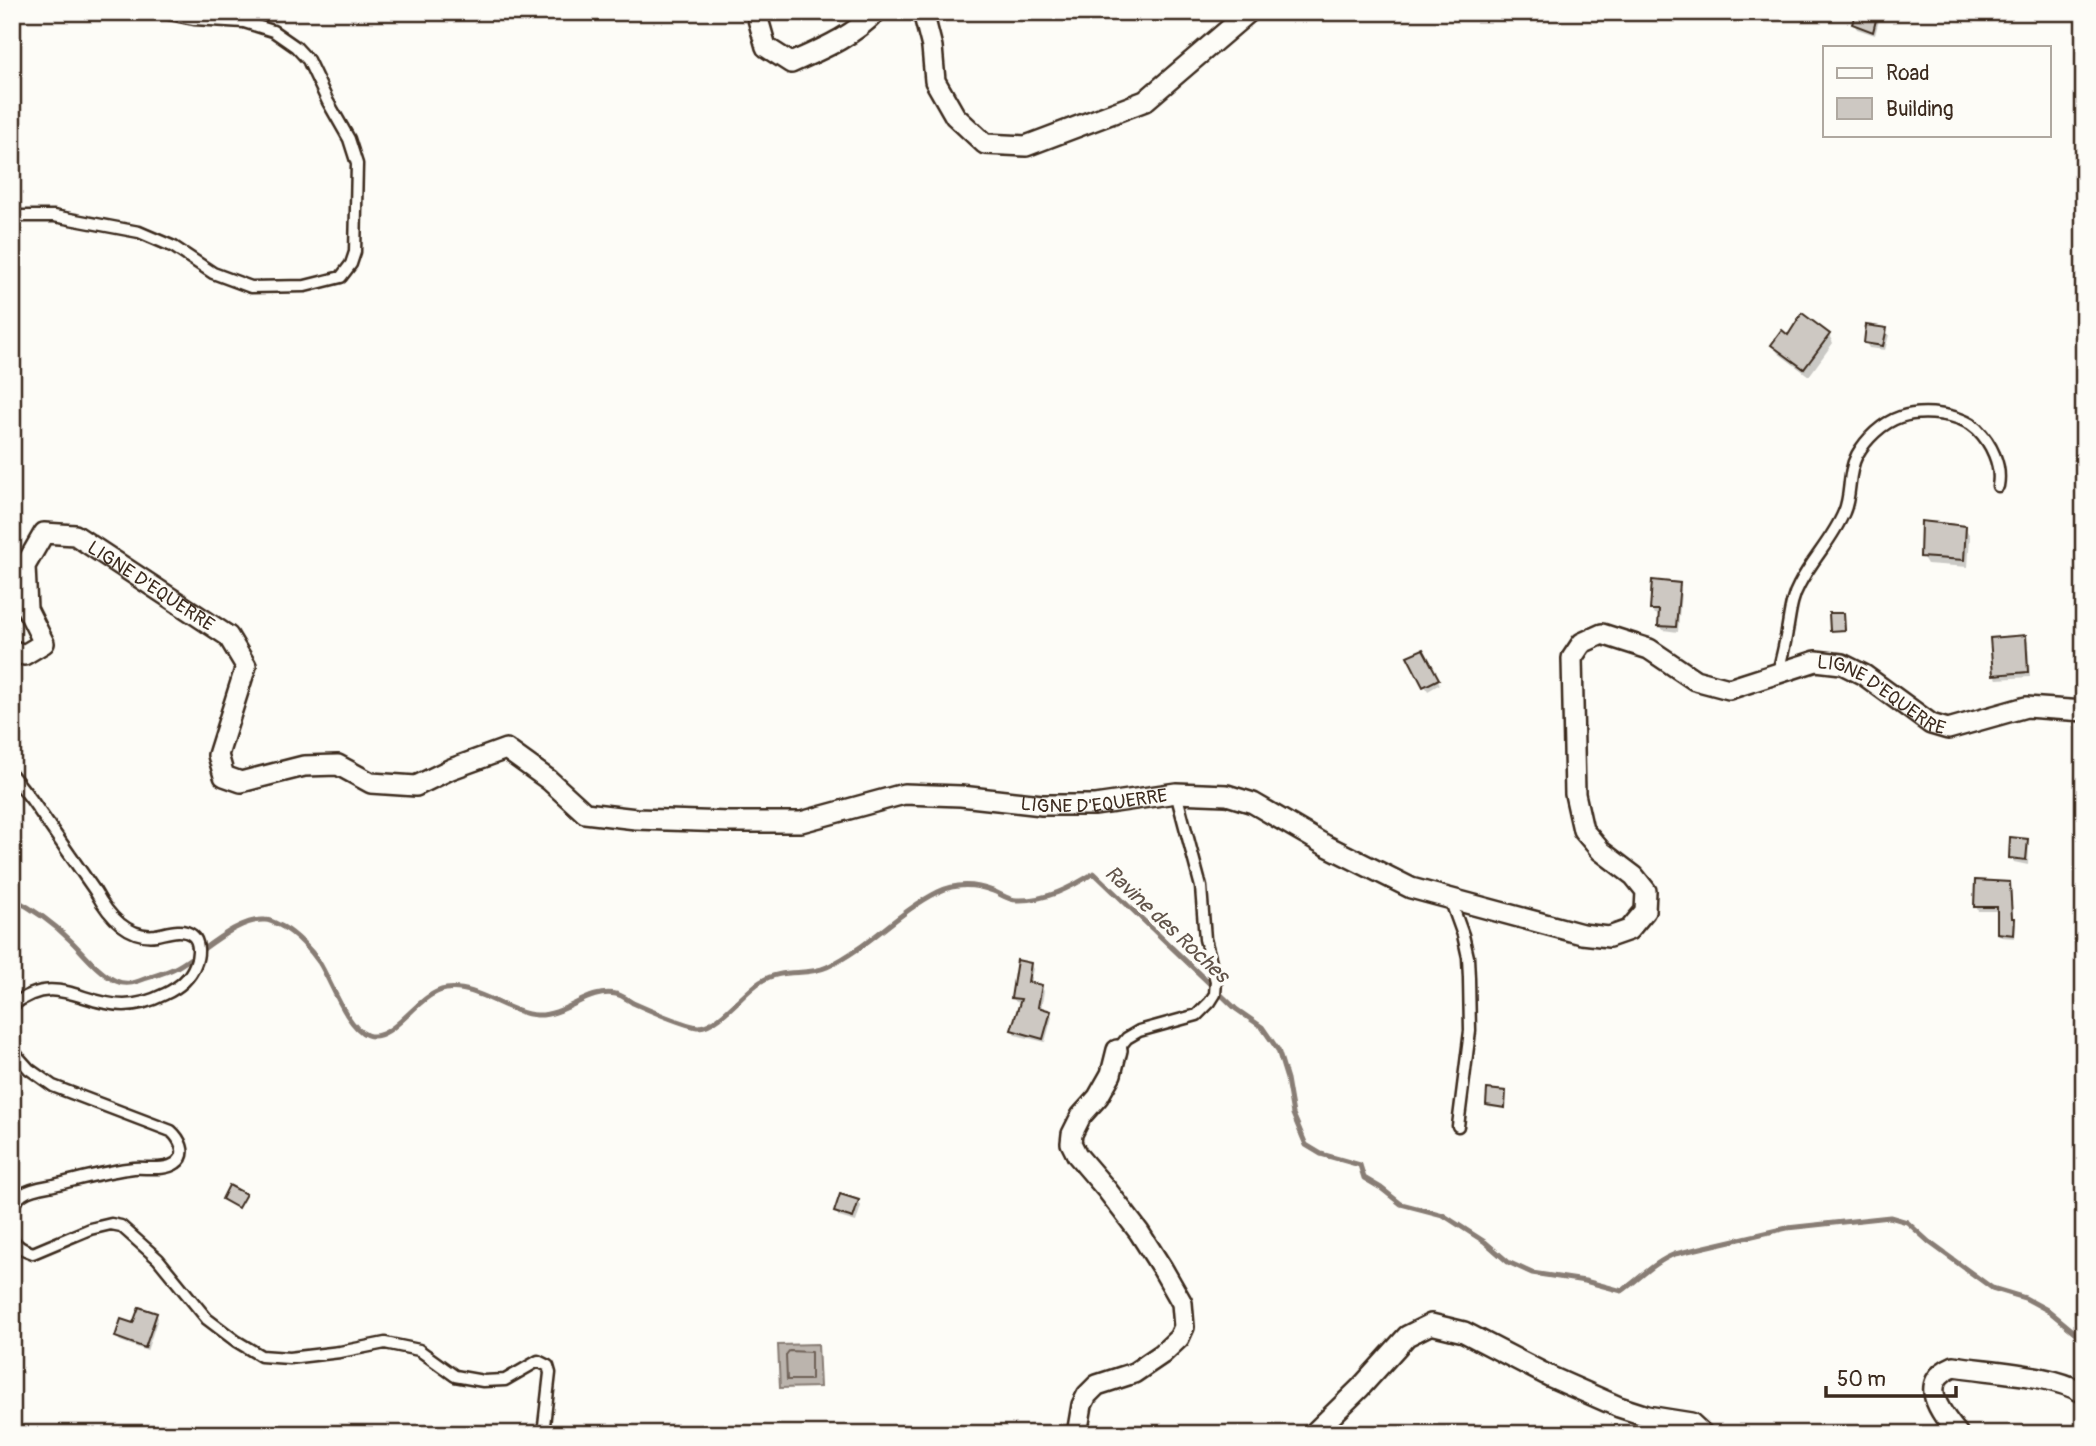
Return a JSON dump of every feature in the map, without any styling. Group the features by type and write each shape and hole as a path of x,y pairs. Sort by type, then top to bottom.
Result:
{"street":[{"path":"756,12 766,47 791,63 835,44 876,12"},
{"path":"923,12 932,47 935,81 955,116 985,144 1026,146 1145,101 1249,12"},
{"name":"LIGNE D'EQUERRE","path":"12,650 24,655 44,643 27,609 25,566 44,533 75,534 228,636 246,666 218,755 224,776 241,782 304,766 338,765 370,783 416,786 451,769 506,749 549,780 585,813 636,819 801,822 904,794 961,796 1042,805 1095,805 1175,793 1227,795 1253,803 1325,845 1411,888 1582,934 1609,937 1629,930 1645,911 1646,891 1634,876 1601,851 1583,830 1575,794 1572,657 1582,643 1602,635 1637,645 1649,649 1695,680 1729,689 1816,661 1842,664 1864,675 1931,724 1948,729 2026,707 2084,711"},
{"path":"1077,1434 1082,1405 1097,1385 1134,1373 1162,1354 1179,1338 1184,1327 1182,1303 1163,1268 1139,1232 1077,1155 1071,1143 1072,1133 1081,1116 1098,1097 1111,1074 1117,1050"},
{"path":"1313,1434 1407,1336 1431,1324 1464,1332 1550,1377 1619,1406 1647,1416 1691,1423 1703,1434"},
{"path":"1958,1434 1933,1396 1934,1382 1942,1371 1954,1366 2046,1380 2073,1387 2084,1393"}],"lane":[{"path":"12,216 54,216 139,232 174,247 213,272 251,287 305,286 341,277 351,264 355,252 358,164 349,139 308,60 296,47 273,31 244,22 194,19 159,12"},
{"path":"1778,674 1790,608 1797,587 1837,527 1845,510 1849,476 1856,458 1866,442 1882,427 1901,416 1944,413 1972,424 1986,438 1995,458 2001,474 1998,486"},
{"path":"12,775 114,919 139,934 183,931 192,935 197,942 198,958 194,969 184,981 150,1001 124,1005 56,990 39,991 22,998 12,1006"},
{"path":"1117,1050 1126,1038 1139,1031 1197,1015 1215,994 1216,981 1205,939 1201,887 1175,793"},
{"path":"1449,898 1463,935 1468,967 1470,1031 1458,1126"},
{"path":"12,1050 29,1069 53,1086 171,1131 179,1138 182,1150 176,1163 166,1167 134,1168 34,1189 23,1193 12,1205"},
{"path":"12,1238 23,1250 33,1253 90,1229 111,1224 121,1226 158,1259 207,1319 261,1356 289,1358 385,1343 419,1350 455,1376 483,1381 505,1380 538,1362 548,1366 550,1373 543,1434"}],"water":[{"path":"818,1344 820,1387 780,1388 778,1345"}],"building":[{"path":"1856,12 1878,12 1873,32 1852,24"},
{"path":"1802,313 1830,334 1804,369 1771,345 1782,330 1788,335"},
{"path":"1866,325 1887,328 1883,346 1864,343"},
{"path":"1921,521 1966,526 1964,560 1920,557"},
{"path":"1652,580 1680,583 1676,627 1658,626 1659,610 1650,610"},
{"path":"1829,613 1844,613 1845,630 1830,631"},
{"path":"2026,635 2028,672 1993,675 1990,638"},
{"path":"1423,649 1439,679 1423,687 1407,656"},
{"path":"2010,837 2028,839 2026,860 2009,858"},
{"path":"1975,880 2010,882 2012,918 2015,918 2014,935 1997,933 1997,907 1974,907"},
{"path":"1017,960 1031,963 1028,982 1042,985 1038,1007 1051,1011 1043,1039 1011,1030 1021,999 1011,998"},
{"path":"1487,1089 1506,1091 1505,1108 1486,1105"},
{"path":"229,1185 246,1194 238,1208 222,1199"},
{"path":"840,1194 859,1200 853,1218 834,1212"},
{"path":"139,1307 157,1313 145,1348 115,1337 121,1319 133,1323"}],"waterway":[{"name":"Ravine des Roches","path":"12,898 56,927 103,973 124,983 136,982 174,969 231,930 254,921 272,921 293,934 312,952 340,1003 360,1031 377,1036 396,1025 435,992 446,989 469,991 515,1010 537,1015 557,1011 596,995 616,994 666,1017 699,1027 715,1021 753,987 769,977 819,970 842,959 923,900 945,889 972,886 1011,899 1028,900 1057,892 1094,873 1236,1009 1262,1027 1278,1050 1287,1079 1293,1114 1306,1145 1321,1154 1360,1165 1364,1178 1401,1204 1443,1215 1485,1242 1508,1262 1532,1273 1585,1281 1622,1291 1654,1266 1675,1254 1787,1228 1890,1217 1907,1222 1929,1242 1992,1288 2025,1298 2049,1311 2084,1340"}]}
